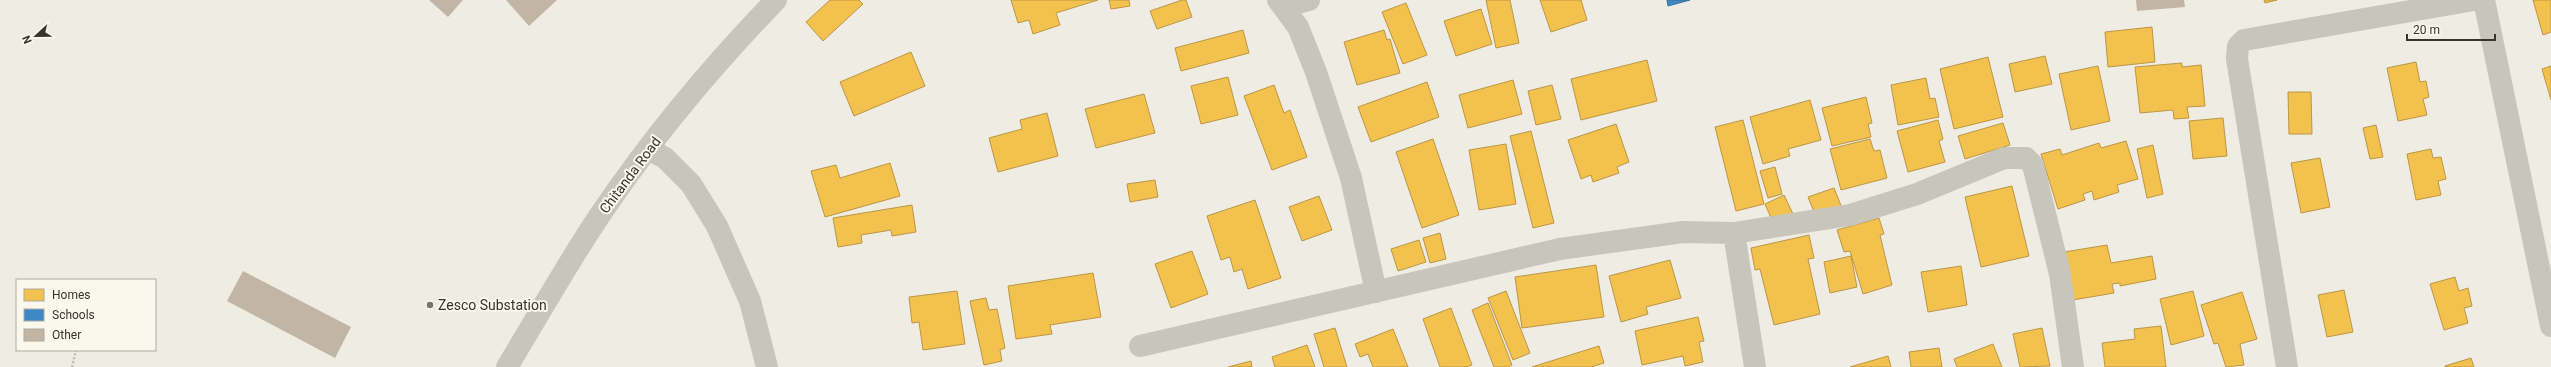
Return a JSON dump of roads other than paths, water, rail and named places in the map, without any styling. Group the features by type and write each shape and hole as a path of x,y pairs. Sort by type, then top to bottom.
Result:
{"street":[{"name":"Chitanda Road","path":"507,367 600,215 648,149 727,51 776,0"},
{"path":"1309,0 1281,4 1298,26 1316,72 1351,178 1376,292"},
{"path":"2287,367 2237,59 2238,46 2244,40 2474,0"},
{"path":"2484,0 2548,296 2551,326"},
{"path":"648,149 665,158 691,184 717,226 750,301 767,367"},
{"path":"1140,346 1560,249 1683,232 1734,233 1850,215 1917,194 2004,158 2026,158 2033,165 2060,274 2073,367"},
{"path":"1734,233 1755,367"}],"place":[{"name":"Zesco Substation","path":"430,305"}]}
